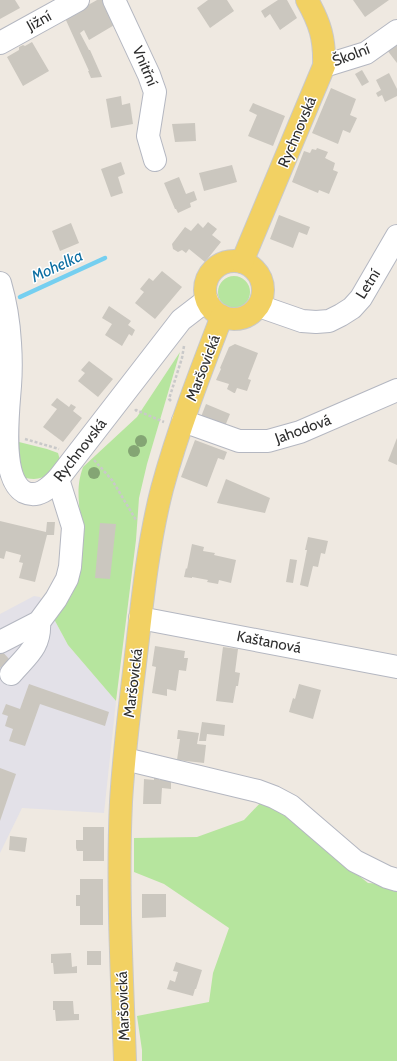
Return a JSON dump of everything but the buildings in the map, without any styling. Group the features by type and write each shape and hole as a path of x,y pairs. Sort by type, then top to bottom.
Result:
{"main road":[{"name":"Rychnovská","path":"242,262 324,66 325,51 320,27 307,0"},
{"path":"207,300 205,292 206,282 213,271 224,263 233,261 242,262 255,270 262,283 263,291 259,306"},
{"name":"Maršovická","path":"207,300 213,310 222,316 232,319 243,318 252,313 259,306"},
{"name":"Maršovická","path":"125,1061 120,857 121,801 140,618 151,545 174,416 222,316"}],"street":[{"name":"Jižní","path":"0,43 78,0"},
{"name":"Vnitřní","path":"114,0 156,92 148,136 155,160"},
{"name":"Školní","path":"324,66 366,53 397,31"},
{"name":"Letní","path":"259,306 302,321 329,321 341,315 352,308 361,298 397,236"},
{"name":"Rychnovská","path":"0,283 10,342 10,384 2,439 10,479 17,489 26,493 39,493 47,490 84,456 181,320 207,300"},
{"name":"Jahodová","path":"174,416 239,441 268,441 300,432 397,390"},
{"path":"0,642 39,622 56,599 67,579 70,567 73,527 58,479"},
{"name":"Kaštanová","path":"140,618 397,666"},
{"path":"11,674 38,641 40,632 39,622"},
{"path":"125,759 258,791 274,797 291,806 355,860 387,877 397,880"}],"path":[{"path":"136,410 174,416 169,399 182,358 184,344"},
{"path":"2,439 23,438 84,456 112,480 151,545"}],"shaded area":[{"path":"34,596 40,597 68,645 116,701 104,813 22,808 0,853 0,614"}],"green space":[{"path":"231,276 237,276 247,283 250,292 249,298 243,305 237,308 231,308 221,301 218,295 218,289 225,279"},
{"path":"180,352 147,464 139,498 136,540 116,701 68,645 54,619 72,595 78,574 81,546 79,487 83,467 137,417"},
{"path":"19,442 58,453 60,460 46,475 38,479 26,478 20,472 15,444"},
{"path":"263,800 281,807 343,863 368,883 397,885 397,1061 142,1061 142,1050 137,1016 209,1002 213,973 229,928 164,884 134,872 134,838 197,837 244,820"}],"waterway":[{"name":"Mohelka","path":"20,297 105,258"}]}
